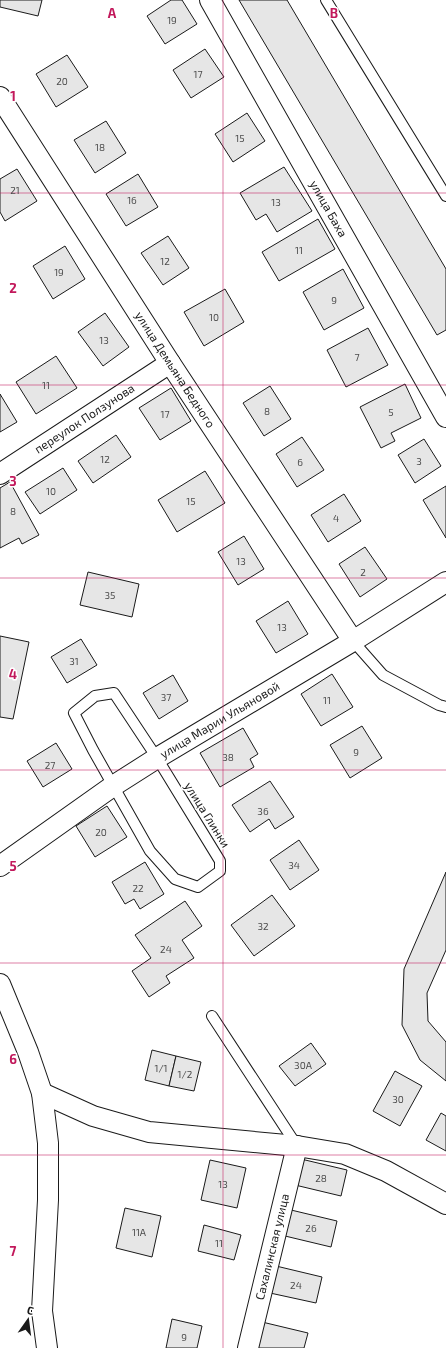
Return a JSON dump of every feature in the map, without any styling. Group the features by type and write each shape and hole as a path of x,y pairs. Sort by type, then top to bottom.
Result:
{"street":[{"name":"улица Баха","path":"210,0 446,417"},
{"name":"улица Демьяна Бедного","path":"0,97 170,363 353,641"},
{"name":"переулок Ползунова","path":"0,474 170,363"},
{"name":"улица Марии Ульяновой","path":"0,866 113,786 157,758 353,641 446,582"},
{"path":"0,984 28,1052 42,1093 48,1143 48,1200 42,1311 47,1348"},
{"path":"42,1093 92,1116 149,1132 297,1146 345,1154 386,1171 446,1204"},
{"name":"Сахалинская улица","path":"248,1348 297,1146"}],"lane":[{"path":"326,0 446,196"},
{"path":"353,641 383,675 439,705 446,706"},
{"path":"113,786 92,750 74,713 95,696 114,693 157,758"},
{"name":"улица Глинки","path":"113,786 150,850 175,879 198,887 220,871 220,860 157,758"},
{"path":"212,1016 297,1146"}],"building":[{"path":"0,0 42,0 38,16 0,7"},
{"path":"171,0 182,0 197,24 165,44 147,16"},
{"path":"239,0 287,0 446,269 446,330 437,335"},
{"path":"205,49 224,77 191,98 173,70"},
{"path":"67,55 88,87 56,107 36,74"},
{"path":"247,113 265,141 233,162 215,134"},
{"path":"106,121 126,153 95,173 74,140"},
{"path":"284,167 312,211 277,232 266,214 256,220 240,193"},
{"path":"17,169 37,201 5,221 0,212 0,179"},
{"path":"138,174 158,207 126,226 106,194"},
{"path":"318,219 335,249 279,281 262,252"},
{"path":"168,236 189,268 163,285 141,253"},
{"path":"65,246 85,279 53,299 33,266"},
{"path":"343,269 364,308 324,330 303,292"},
{"path":"225,289 244,322 204,346 184,312"},
{"path":"105,313 129,347 103,366 78,332"},
{"path":"368,328 388,365 346,387 327,350"},
{"path":"56,356 77,388 36,414 16,382"},
{"path":"405,384 421,418 391,433 395,441 381,448 360,407"},
{"path":"270,386 291,419 264,436 243,403"},
{"path":"171,388 191,421 160,440 139,408"},
{"path":"0,394 17,422 0,432"},
{"path":"116,435 131,457 93,483 78,461"},
{"path":"302,437 324,470 297,487 276,454"},
{"path":"424,439 441,466 415,483 398,455"},
{"path":"63,468 77,490 40,514 25,492"},
{"path":"205,471 225,503 177,532 158,500"},
{"path":"10,482 39,535 22,544 19,538 0,548 0,488"},
{"path":"446,486 446,538 423,500"},
{"path":"344,494 361,521 328,542 311,515"},
{"path":"244,536 264,569 238,585 218,552"},
{"path":"365,547 387,579 360,597 339,564"},
{"path":"88,572 139,584 132,617 80,605"},
{"path":"288,601 308,634 276,653 256,621"},
{"path":"0,636 29,642 13,719 0,717"},
{"path":"81,639 97,665 67,683 51,657"},
{"path":"332,674 353,707 321,726 301,694"},
{"path":"173,675 188,701 159,719 143,693"},
{"path":"362,726 382,758 350,778 330,745"},
{"path":"243,728 258,754 250,759 254,767 220,787 200,753"},
{"path":"56,743 72,769 43,787 27,761"},
{"path":"270,781 294,817 275,829 269,819 250,832 232,805"},
{"path":"107,806 127,837 95,857 76,826"},
{"path":"299,840 319,870 290,890 270,860"},
{"path":"145,862 164,894 140,909 134,899 125,904 112,882"},
{"path":"446,872 446,950 427,993 428,1021 446,1042 446,1081 420,1060 402,1025 404,969"},
{"path":"272,895 295,926 254,956 231,925"},
{"path":"185,901 202,926 182,940 194,958 166,976 170,983 149,997 132,971 151,958 135,935"},
{"path":"311,1043 326,1064 295,1086 279,1066"},
{"path":"152,1050 176,1056 169,1086 145,1080"},
{"path":"176,1056 201,1062 194,1091 169,1086"},
{"path":"395,1071 422,1086 400,1126 373,1111"},
{"path":"441,1113 446,1116 446,1151 426,1140"},
{"path":"301,1159 347,1170 341,1196 295,1185"},
{"path":"210,1160 246,1168 237,1208 201,1200"},
{"path":"125,1208 161,1216 152,1257 116,1248"},
{"path":"291,1210 337,1221 331,1247 285,1236"},
{"path":"204,1225 241,1235 234,1260 198,1251"},
{"path":"276,1266 322,1277 316,1303 270,1293"},
{"path":"172,1319 202,1326 197,1348 166,1348"},
{"path":"262,1322 308,1333 304,1348 256,1348"}]}
